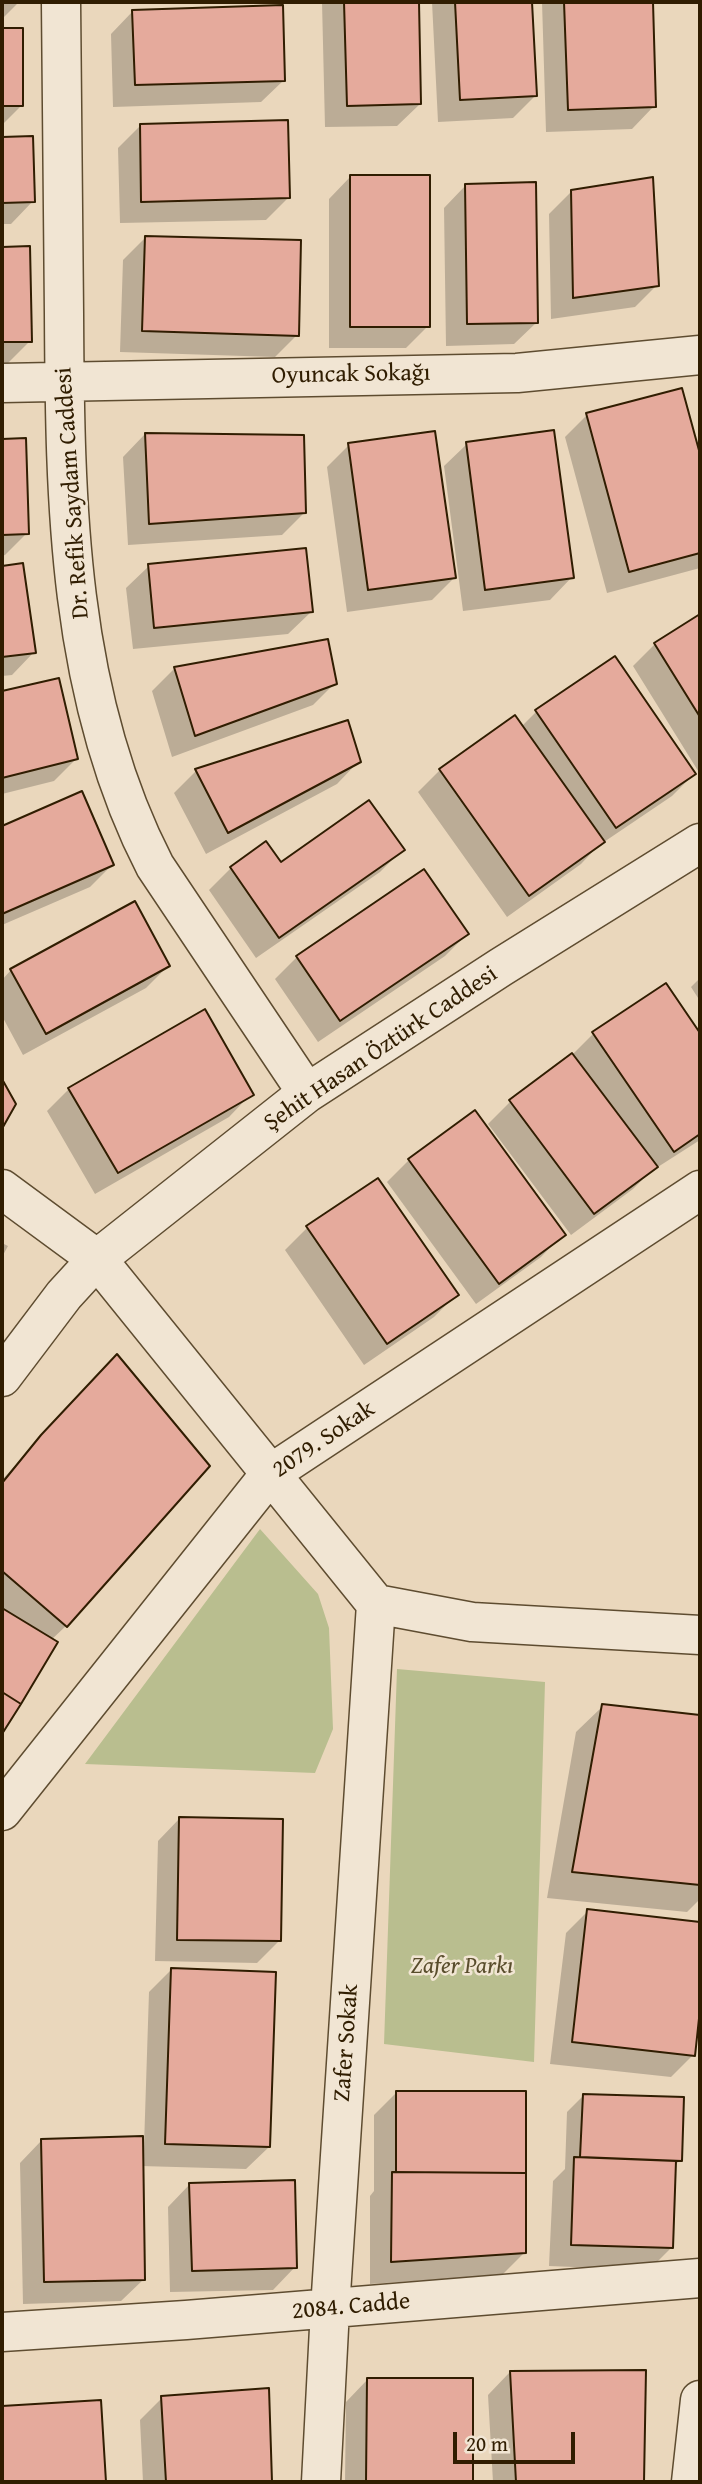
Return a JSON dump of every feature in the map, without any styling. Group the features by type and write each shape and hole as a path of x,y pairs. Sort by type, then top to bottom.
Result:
{"street":[{"name":"Dr. Refik Saydam Caddesi","path":"61,2 64,381 71,549 78,608 100,726 136,830 155,866 307,1093"},
{"name":"Oyuncak Sokağı","path":"2,383 517,373 700,355"},
{"name":"Şehit Hasan Öztürk Caddesi","path":"2,1377 64,1295 97,1259 307,1093 501,967 700,843"},
{"path":"2,1189 97,1259 376,1604 472,1622 700,1635"},
{"name":"2079. Sokak","path":"2,1811 270,1474 700,1190"},
{"name":"Zafer Sokak","path":"321,2482 376,1604"},
{"name":"2084. Cadde","path":"2,2332 330,2309 700,2278"},
{"path":"691,2482 700,2400"}],"green space":[{"path":"260,1529 318,1594 329,1628 333,1729 315,1773 85,1764"},
{"name":"Zafer Parkı","path":"397,1669 545,1682 534,2062 384,2044"}],"building":[{"path":"344,2 419,2 421,104 347,106"},
{"path":"455,2 532,2 537,96 460,100"},
{"path":"564,2 653,2 656,107 568,110"},
{"path":"283,5 285,81 135,85 132,10"},
{"path":"2,28 23,28 23,106 2,106"},
{"path":"288,120 290,198 141,202 140,124"},
{"path":"33,136 35,202 2,203 2,137"},
{"path":"350,175 430,175 430,327 350,327"},
{"path":"653,177 659,286 573,298 571,190"},
{"path":"536,182 538,323 467,324 465,184"},
{"path":"145,236 301,240 299,336 142,331"},
{"path":"30,246 32,342 2,342 2,247"},
{"path":"682,388 700,454 700,553 629,572 586,413"},
{"path":"554,430 574,578 485,590 466,442"},
{"path":"435,431 456,578 368,590 348,443"},
{"path":"145,433 304,435 306,513 149,524"},
{"path":"26,438 29,534 2,535 2,439"},
{"path":"306,548 313,612 154,628 148,564"},
{"path":"23,563 36,653 2,657 2,566"},
{"path":"700,614 700,717 654,643"},
{"path":"328,639 337,684 195,736 174,667"},
{"path":"615,656 696,774 616,828 535,710"},
{"path":"59,678 78,759 2,778 2,691"},
{"path":"515,715 605,842 529,896 439,769"},
{"path":"348,720 361,762 228,833 195,769"},
{"path":"82,791 114,865 2,914 2,826"},
{"path":"369,800 405,850 279,938 230,867 266,841 281,862"},
{"path":"424,869 469,934 340,1021 296,956"},
{"path":"135,901 170,966 46,1034 10,969"},
{"path":"666,983 700,1033 700,1134 674,1152 592,1032"},
{"path":"205,1009 254,1095 118,1173 68,1088"},
{"path":"572,1053 658,1167 594,1214 509,1100"},
{"path":"2,1079 16,1104 3,1127 2,1126"},
{"path":"475,1110 566,1235 499,1284 408,1159"},
{"path":"378,1178 459,1295 387,1344 306,1226"},
{"path":"117,1354 210,1466 67,1627 2,1571 2,1483 41,1435"},
{"path":"2,1608 58,1642 21,1704 2,1692"},
{"path":"2,1692 21,1704 2,1734"},
{"path":"602,1704 700,1715 700,1885 572,1872"},
{"path":"179,1817 283,1819 281,1941 177,1940"},
{"path":"587,1909 700,1922 700,2009 695,2056 572,2042"},
{"path":"171,1968 276,1972 270,2147 165,2144"},
{"path":"396,2091 526,2091 526,2173 396,2172"},
{"path":"583,2094 684,2097 682,2161 580,2157"},
{"path":"143,2136 145,2280 44,2282 41,2139"},
{"path":"574,2157 676,2161 673,2248 571,2245"},
{"path":"392,2172 526,2173 526,2253 391,2262"},
{"path":"295,2180 297,2268 192,2271 189,2183"},
{"path":"646,2370 644,2482 516,2482 510,2371"},
{"path":"367,2378 473,2378 473,2482 366,2482"},
{"path":"269,2388 272,2482 166,2482 161,2396"},
{"path":"101,2400 106,2482 2,2482 2,2406"}]}
